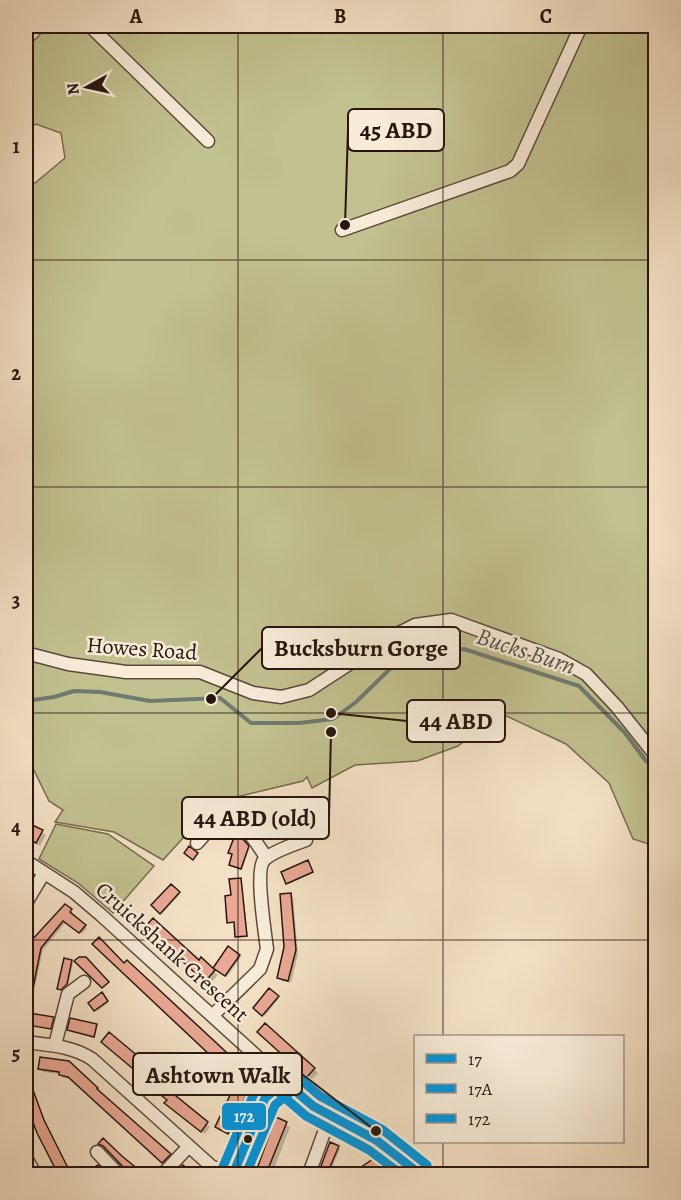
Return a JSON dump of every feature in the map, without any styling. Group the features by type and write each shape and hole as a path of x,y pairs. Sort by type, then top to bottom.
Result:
{"street":[{"path":"90,26 208,141"},
{"path":"342,230 510,171 518,164 580,26"},
{"name":"Howes Road","path":"26,653 68,664 126,672 200,672 253,693 281,697 309,690 389,638 415,625 451,620 559,659 586,674 617,707 652,751 656,752"},
{"path":"197,843 213,825 242,826 266,857"},
{"path":"213,1015 260,969 264,960 267,949 260,877 261,863 266,857 306,840"},
{"name":"Cruickshank Crescent","path":"26,861 74,892 101,915 313,1106 376,1140 412,1172"},
{"path":"26,903 44,873"},
{"path":"55,1046 69,994 84,982"},
{"path":"26,1042 80,1052 92,1059 211,1166 231,1174 265,1098 285,1082"},
{"path":"309,1174 330,1116"},
{"path":"163,1174 189,1146"},
{"path":"96,1152 118,1174"}],"shaded area":[{"path":"48,26 655,26 655,846 633,839 609,783 566,744 500,713 458,746 417,761 355,765 312,788 307,777 303,781 228,799 189,815 193,827 163,860 114,832 55,822 63,810 49,801 26,754 26,183 35,183 65,158 61,133 36,124 26,129 26,49"},
{"path":"56,824 108,834 154,866 113,913 78,883 39,859"}],"building":[{"path":"26,822 43,830 36,843 26,838"},
{"path":"235,835 241,837 249,846 241,869 229,865 232,854 228,853"},
{"path":"189,846 198,853 193,860 184,853"},
{"path":"308,860 313,872 286,884 281,872"},
{"path":"241,878 247,936 235,937 234,922 227,923 225,896 231,895 229,879"},
{"path":"171,884 180,892 160,914 151,905"},
{"path":"291,893 296,950 288,981 277,978 284,947 280,894"},
{"path":"65,904 72,909 70,912 86,925 79,933 63,921 41,948 30,1003 26,1002 26,964 30,942"},
{"path":"153,918 199,960 201,957 215,970 205,982 145,927"},
{"path":"99,937 124,963 127,960 238,1063 229,1073 92,944"},
{"path":"228,946 240,955 225,976 213,968"},
{"path":"79,957 86,957 109,982 102,988 74,961"},
{"path":"64,958 72,960 67,984 61,990 57,989"},
{"path":"269,988 279,996 262,1016 253,1008"},
{"path":"102,992 108,1001 94,1011 88,1003"},
{"path":"29,1013 54,1017 51,1029 27,1025"},
{"path":"70,1018 97,1024 94,1037 67,1030"},
{"path":"265,1023 315,1068 307,1077 257,1032"},
{"path":"109,1032 139,1057 136,1060 157,1077 161,1072 170,1078 165,1087 208,1122 201,1132 164,1103 167,1100 101,1042"},
{"path":"40,1057 69,1061 97,1089 171,1154 162,1163 68,1077 59,1075 59,1072 38,1069"},
{"path":"26,1071 44,1120 71,1174 58,1174 37,1133 26,1104"},
{"path":"240,1074 253,1081 228,1134 215,1127"},
{"path":"276,1117 287,1122 266,1174 255,1174"},
{"path":"103,1138 144,1174 126,1174 124,1168 103,1146 98,1144"},
{"path":"330,1142 339,1146 327,1174 318,1174"},
{"path":"376,1157 384,1168 375,1174 351,1174"},
{"path":"98,1165 107,1174 84,1174"},
{"path":"183,1165 193,1174 175,1173"}],"waterway":[{"name":"Bucks Burn","path":"26,701 74,691 100,692 150,701 220,698 251,723 299,723 333,719 356,702 392,667 411,658 464,649 579,686 625,733 646,761 656,764"}],"transit line":[{"name":"172","path":"222,1169 255,1091 278,1072 285,1070 292,1072 320,1096 383,1130 427,1165"},
{"name":"17","path":"285,1082 313,1106 376,1140 420,1174"},
{"name":"17","path":"233,1174 265,1098 285,1082"},
{"name":"17A","path":"277,1091 306,1116 369,1150 401,1174"},
{"name":"17A","path":"246,1174 275,1105 292,1091"}],"place":[{"name":"45 ABD","path":"345,225"},
{"name":"Bucksburn Gorge","path":"211,699"},
{"name":"44 ABD","path":"331,713"},
{"name":"44 ABD (old)","path":"331,732"},
{"name":"Ashtown Walk","path":"376,1131"}]}
